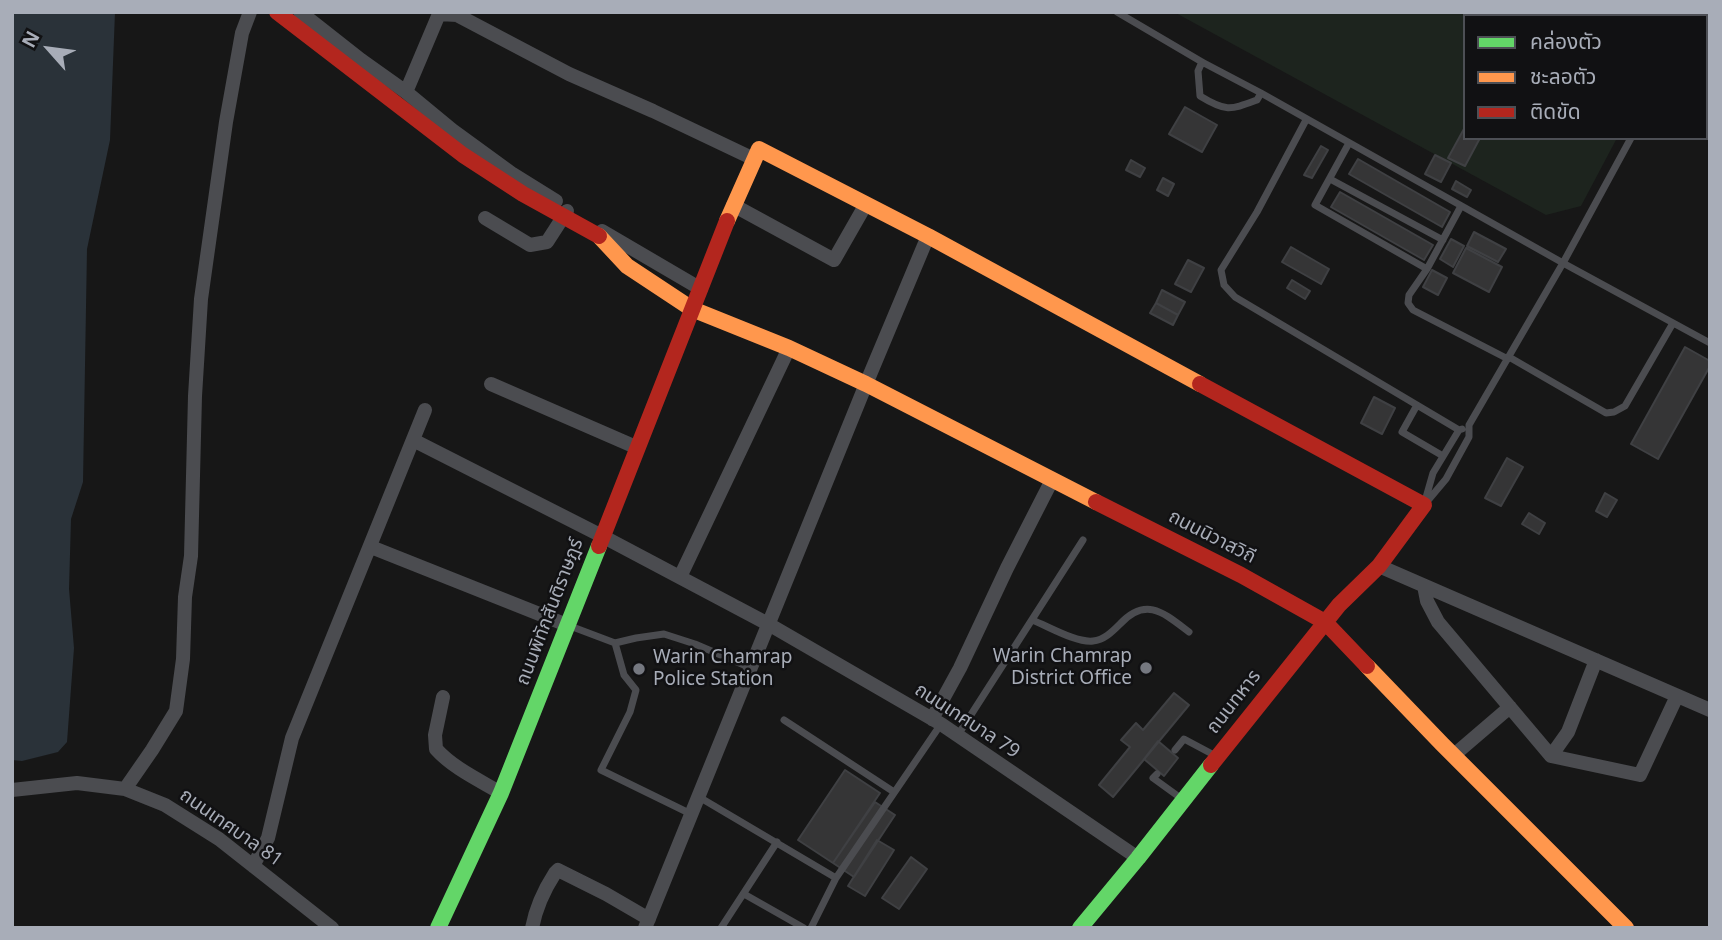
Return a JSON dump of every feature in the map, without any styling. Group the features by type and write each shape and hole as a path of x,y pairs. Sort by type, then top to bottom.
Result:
{"street":[{"path":"125,789 176,711 191,555 195,396 201,299 228,109 242,33 250,12"},
{"name":"ถนนนิวาสวิถี","path":"277,12 463,156 523,194 599,236 627,265 692,309 789,348 866,384 1241,575 1325,622 1626,928"},
{"path":"300,12 511,173 701,289"},
{"path":"406,92 439,14 457,15 569,74 754,159 759,149 929,236 1424,505"},
{"name":"ถนนพิทักสันติราษฎร์","path":"438,928 501,793 733,205 754,159"},
{"path":"733,205 834,260 866,204"},
{"path":"485,218 530,245 547,242 568,209"},
{"path":"532,928 542,895 557,870 606,894 647,924 866,384 929,236"},
{"path":"680,576 789,348"},
{"path":"491,384 638,448"},
{"path":"253,866 268,838 292,738 425,410"},
{"name":"ถนนเทศบาล 79","path":"413,440 770,625 937,722 1138,858"},
{"path":"937,722 1007,568 1052,480"},
{"name":"ถนนทหาร","path":"1080,928 1339,605 1379,566 1424,505"},
{"path":"370,547 567,625"},
{"path":"1379,566 1710,710"},
{"path":"1424,586 1427,601 1438,622 1551,756 1640,775 1677,696"},
{"path":"1551,756 1568,732 1596,660"},
{"path":"443,697 435,735 436,748 464,772 501,793"},
{"path":"1454,755 1510,707"},
{"name":"ถนนเทศบาล 81","path":"12,790 77,783 125,789 165,805 219,839 332,928"}],"lane":[{"path":"1117,12 1202,62 1710,343"},
{"path":"1202,62 1198,71 1200,96 1212,103 1230,110 1257,100 1261,93"},
{"path":"1306,120 1257,212 1221,270 1224,285 1235,297 1459,430"},
{"path":"1424,505 1446,479 1458,458 1469,437 1469,425 1563,263 1630,140"},
{"path":"1349,143 1314,205 1427,269"},
{"path":"1329,179 1443,240"},
{"path":"1461,206 1427,269 1409,295 1408,303 1413,310 1508,358 1606,413 1625,406 1673,323"},
{"path":"1417,405 1402,432 1443,456"},
{"path":"1424,505 1433,472 1459,430 1469,425"},
{"path":"958,736 1083,540"},
{"path":"1032,620 1077,639 1092,642 1106,637 1134,611 1143,608 1166,615 1189,632"},
{"path":"567,625 615,643 664,634 752,668"},
{"path":"615,643 624,675 636,690 631,712 601,769 692,814"},
{"path":"784,720 894,792"},
{"path":"811,928 836,878 937,722"},
{"path":"1175,750 1184,739 1217,757"},
{"path":"1157,774 1153,778 1184,800"},
{"path":"699,797 836,878"},
{"path":"721,928 777,842"},
{"path":"744,894 804,928"}],"shaded area":[{"path":"12,12 115,12 110,140 87,249 83,482 71,519 69,589 74,648 67,742 58,752 22,761 12,760"},
{"path":"1174,12 1685,12 1463,14 1463,140 1616,140 1581,206 1546,215"}],"building":[{"path":"1185,107 1217,125 1202,152 1169,134"},
{"path":"1463,131 1463,140 1479,140 1465,166 1448,158"},
{"path":"1321,146 1328,150 1312,178 1304,175"},
{"path":"1435,155 1451,163 1441,182 1425,174"},
{"path":"1358,159 1450,212 1442,227 1349,174"},
{"path":"1131,160 1145,168 1140,177 1126,170"},
{"path":"1163,178 1174,184 1168,196 1157,190"},
{"path":"1456,181 1471,190 1467,197 1452,189"},
{"path":"1340,192 1433,245 1424,260 1331,207"},
{"path":"1474,232 1506,249 1498,262 1467,246"},
{"path":"1451,239 1464,246 1453,267 1440,259"},
{"path":"1291,247 1329,269 1321,284 1282,262"},
{"path":"1466,248 1502,267 1489,292 1453,273"},
{"path":"1188,260 1204,268 1191,292 1175,284"},
{"path":"1432,270 1447,278 1438,295 1423,287"},
{"path":"1292,280 1310,291 1305,299 1287,288"},
{"path":"1162,290 1185,302 1178,315 1156,303"},
{"path":"1156,303 1178,315 1173,325 1150,313"},
{"path":"1685,347 1710,361 1710,366 1658,459 1631,444"},
{"path":"1374,397 1395,408 1382,434 1361,423"},
{"path":"1507,458 1523,467 1501,506 1485,498"},
{"path":"1605,493 1617,500 1607,517 1596,511"},
{"path":"1529,513 1545,523 1539,534 1522,524"},
{"path":"1174,693 1189,705 1113,797 1099,785 1130,747 1121,740 1136,723 1143,730"},
{"path":"1158,741 1178,758 1164,776 1144,759"},
{"path":"845,770 880,793 833,863 798,840"},
{"path":"875,802 895,815 854,877 833,863"},
{"path":"877,840 894,850 865,896 848,886"},
{"path":"911,857 927,869 899,909 882,898"}],"traffic: fast":[{"path":"438,928 501,793 599,546"},
{"path":"1080,928 1211,765"}],"traffic: slow":[{"path":"727,221 759,149 928,236 1200,384"},
{"path":"599,236 627,266 692,309 789,348 866,384 1096,502"},
{"path":"1367,666 1626,928"}],"traffic: jam":[{"path":"277,12 463,155 523,194 599,236"},
{"path":"599,546 727,221"},
{"path":"1200,384 1424,505 1379,566 1339,605 1211,765"},
{"path":"1096,502 1241,575 1325,622 1367,666"}],"place":[{"name":"Warin Chamrap District Office","path":"1146,668"},
{"name":"Warin Chamrap Police Station","path":"639,669"}]}
